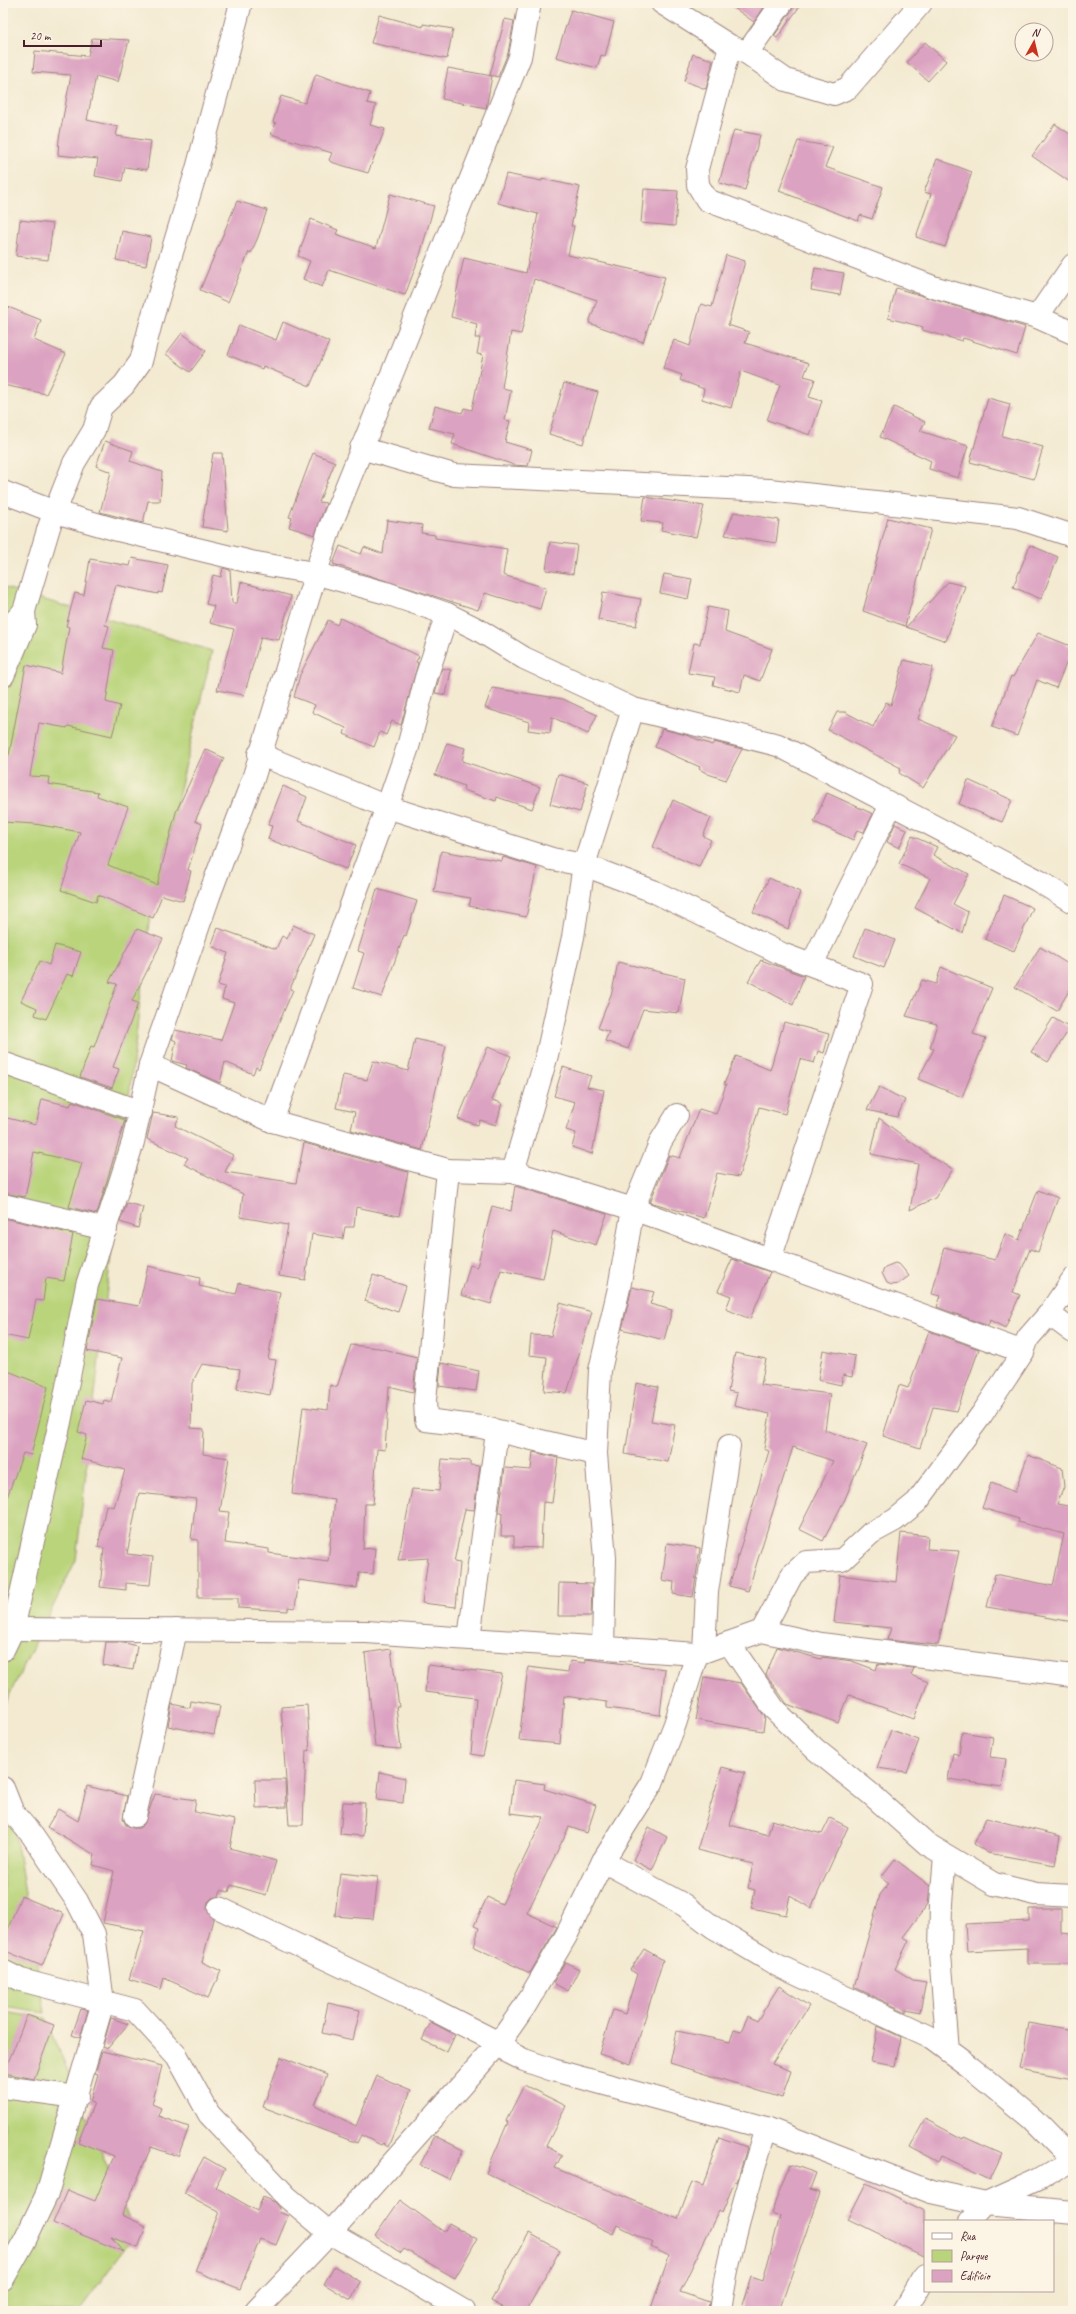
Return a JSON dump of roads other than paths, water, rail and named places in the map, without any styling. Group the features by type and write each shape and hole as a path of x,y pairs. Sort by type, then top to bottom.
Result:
{"street":[{"path":"3,676 8,648 25,625 24,611 55,512 74,463 94,430 101,407 124,385 142,361 153,315 196,169 241,3"},
{"path":"3,1650 13,1629 60,1422 87,1286 106,1229 141,1112 150,1065 209,896 253,779 259,754 275,709 314,573 330,527 520,57 530,3"},
{"path":"662,3 739,49 786,80 834,94 848,88 921,3"},
{"path":"782,3 739,49 698,169 698,186 707,200 933,287 1037,317 1073,333"},
{"path":"1037,317 1073,265"},
{"path":"361,448 454,475 770,490 1018,518 1073,536"},
{"path":"3,492 55,512 188,547 314,573 386,593 447,614 477,629 524,658 633,709 778,745 1037,880 1073,902"},
{"path":"3,634 24,611"},
{"path":"272,1121 408,747 426,678 447,614"},
{"path":"513,1172 549,1048 573,937 584,865 633,709"},
{"path":"259,754 387,807 552,859 584,865 653,891 782,954 862,984 770,1259"},
{"path":"812,964 891,805"},
{"path":"3,1063 141,1112"},
{"path":"150,1065 272,1121 448,1170 513,1172 633,1209 1023,1352"},
{"path":"603,1647 605,1558 596,1454 600,1370 633,1209 661,1141 678,1115"},
{"path":"448,1170 425,1400 426,1420 481,1427 497,1432 596,1454"},
{"path":"3,1205 106,1229"},
{"path":"762,1631 792,1576 806,1562 842,1560 871,1533 895,1520 917,1502 982,1414 1023,1352 1028,1338 1049,1314 1073,1279"},
{"path":"1049,1314 1073,1332"},
{"path":"469,1638 497,1432"},
{"path":"256,2311 330,2233 499,2043 524,2006 566,1936 603,1862 652,1783 675,1724 700,1652 708,1584 729,1446"},
{"path":"13,1629 366,1632 700,1652 762,1631 821,1644 1073,1676"},
{"path":"136,1816 176,1630"},
{"path":"729,1643 774,1709 804,1739 872,1795 927,1844 994,1884 1036,1894 1073,1896"},
{"path":"3,1788 13,1812 32,1835 77,1902 94,1934 104,2002 47,2194 3,2279"},
{"path":"945,1856 941,1903 940,1954 948,2051"},
{"path":"603,1862 684,1905 713,1927 777,1965 928,2036 1033,2119 1073,2160 1039,2180 986,2204 972,2220"},
{"path":"219,1908 336,1961 499,2043 510,2053 524,2060 553,2070 766,2128 931,2192 986,2204 1073,2212"},
{"path":"3,1971 21,1980 135,2010 177,2056 209,2114 287,2197 330,2233 464,2311"},
{"path":"3,2087 77,2097"},
{"path":"720,2311 725,2276 736,2230 766,2128"},
{"path":"904,2311 924,2277"}]}
